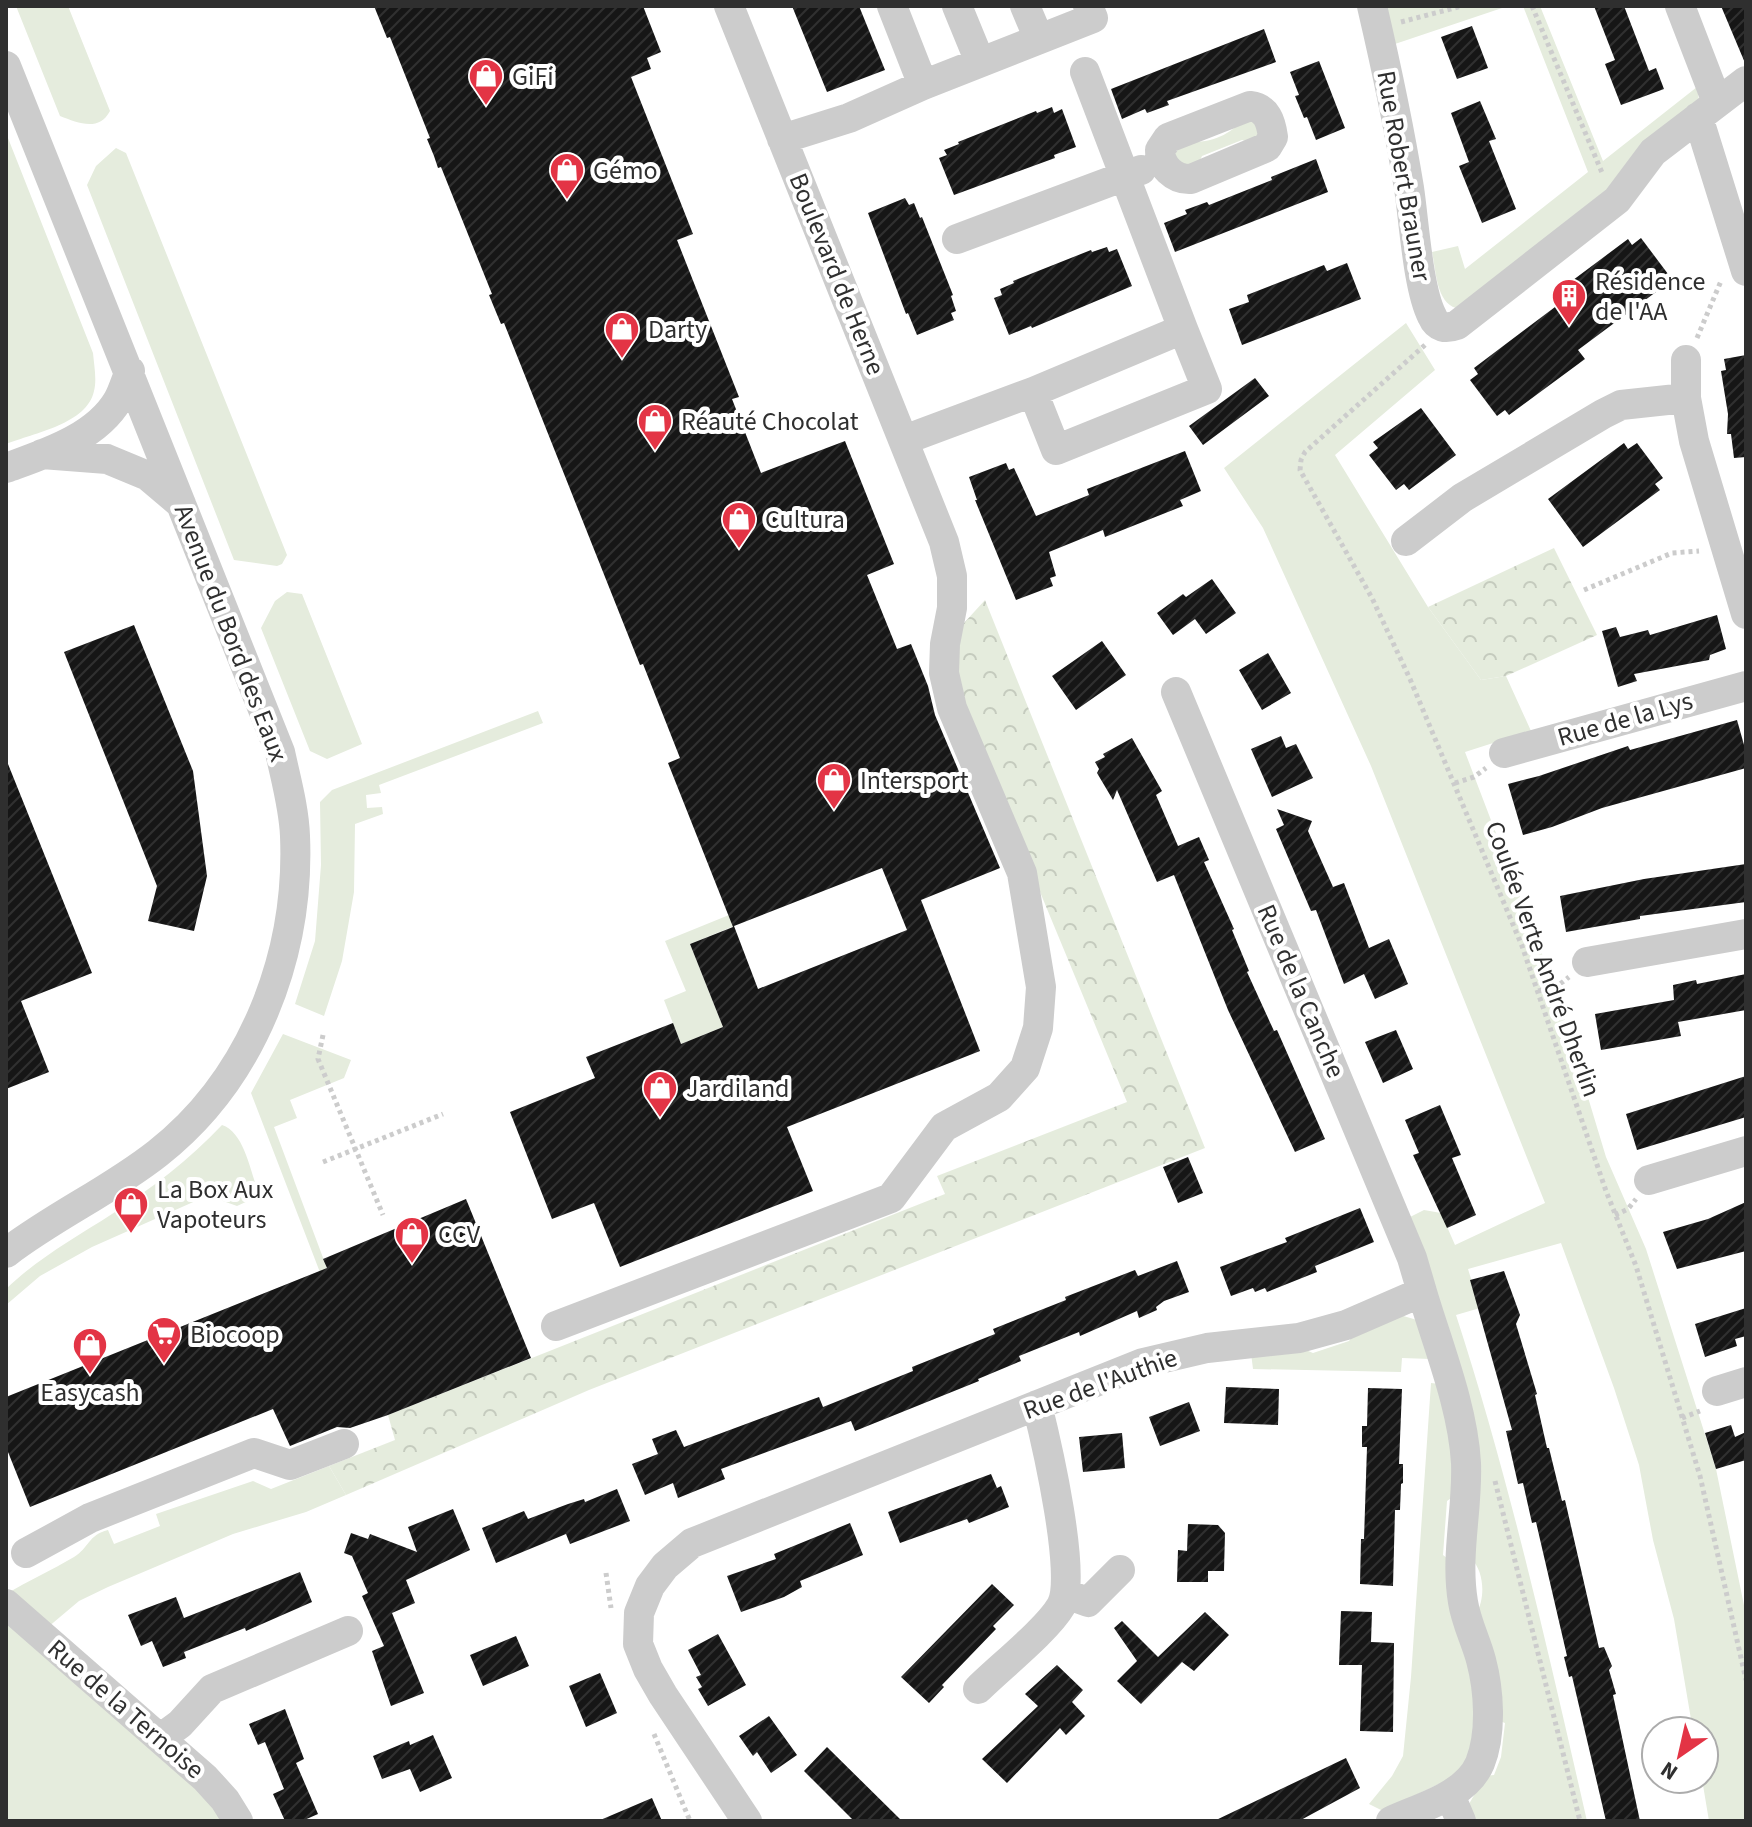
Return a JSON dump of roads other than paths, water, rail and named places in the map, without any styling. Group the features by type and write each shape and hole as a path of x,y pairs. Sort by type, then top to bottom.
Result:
{"street":[{"name":"Boulevard de Herne","path":"556,1326 891,1198 944,1127 999,1097 1025,1068 1038,1028 1041,987 1022,873 952,708 944,673 945,644 952,608 952,576 944,542 729,6"},
{"path":"892,6 923,85"},
{"path":"957,6 980,62"},
{"path":"1025,6 1039,39"},
{"path":"782,139 849,118 923,85 1093,18 1088,6"},
{"path":"1680,6 1744,266"},
{"name":"Rue Robert Brauner","path":"1374,15 1405,163 1424,289 1432,318 1448,326 1617,200 1647,158 1707,110"},
{"name":"Avenue du Bord des Eaux","path":"6,66 280,752 295,833 295,876 283,961 266,1008 237,1063 186,1127 160,1151 127,1176 34,1231 6,1253"},
{"path":"1033,392 1056,450 1207,389 1085,72"},
{"path":"1707,110 1746,81"},
{"path":"957,239 1162,162"},
{"path":"904,440 1033,392 1183,329"},
{"path":"1686,360 1686,398 1694,441 1746,614"},
{"path":"6,468 93,428 117,401 130,371"},
{"path":"1406,541 1474,490 1603,414 1621,405 1686,398"},
{"path":"42,454 107,459 148,476 182,505"},
{"name":"Rue de la Lys","path":"1504,753 1746,686"},
{"name":"Rue de la Canche","path":"1176,692 1412,1258 1422,1292"},
{"path":"1587,962 1746,934"},
{"path":"1649,1180 1746,1151"},
{"path":"1391,1821 1455,1808 1480,1764 1485,1745 1487,1707 1482,1663 1463,1604 1460,1567 1466,1466 1464,1433 1422,1292"},
{"name":"Rue de l'Authie","path":"747,1821 648,1669 638,1644 639,1613 650,1586 665,1566 692,1543 1169,1355 1299,1338 1346,1325 1422,1292"},
{"path":"1717,1391 1746,1382"},
{"path":"978,1689 1056,1613 1066,1594 1065,1561 1049,1455 1037,1405"},
{"path":"26,1553 90,1518 254,1453 290,1465 344,1444"},
{"path":"1066,1594 1088,1602 1120,1570"},
{"name":"Rue de la Ternoise","path":"6,1604 205,1778 225,1800 238,1821"},
{"path":"161,1738 180,1724 212,1689 348,1631"}],"place":[{"name":"GiFi","path":"486,107"},
{"name":"Gémo","path":"567,201"},
{"name":"Résidence de l'AA","path":"1569,327"},
{"name":"Darty","path":"622,360"},
{"name":"Réauté Chocolat","path":"655,452"},
{"name":"Cultura","path":"739,550"},
{"name":"Intersport","path":"834,811"},
{"name":"Jardiland","path":"660,1119"},
{"name":"La Box Aux Vapoteurs","path":"131,1235"},
{"name":"CCV","path":"412,1265"},
{"name":"Biocoop","path":"164,1365"},
{"name":"Easycash","path":"90,1376"}]}
